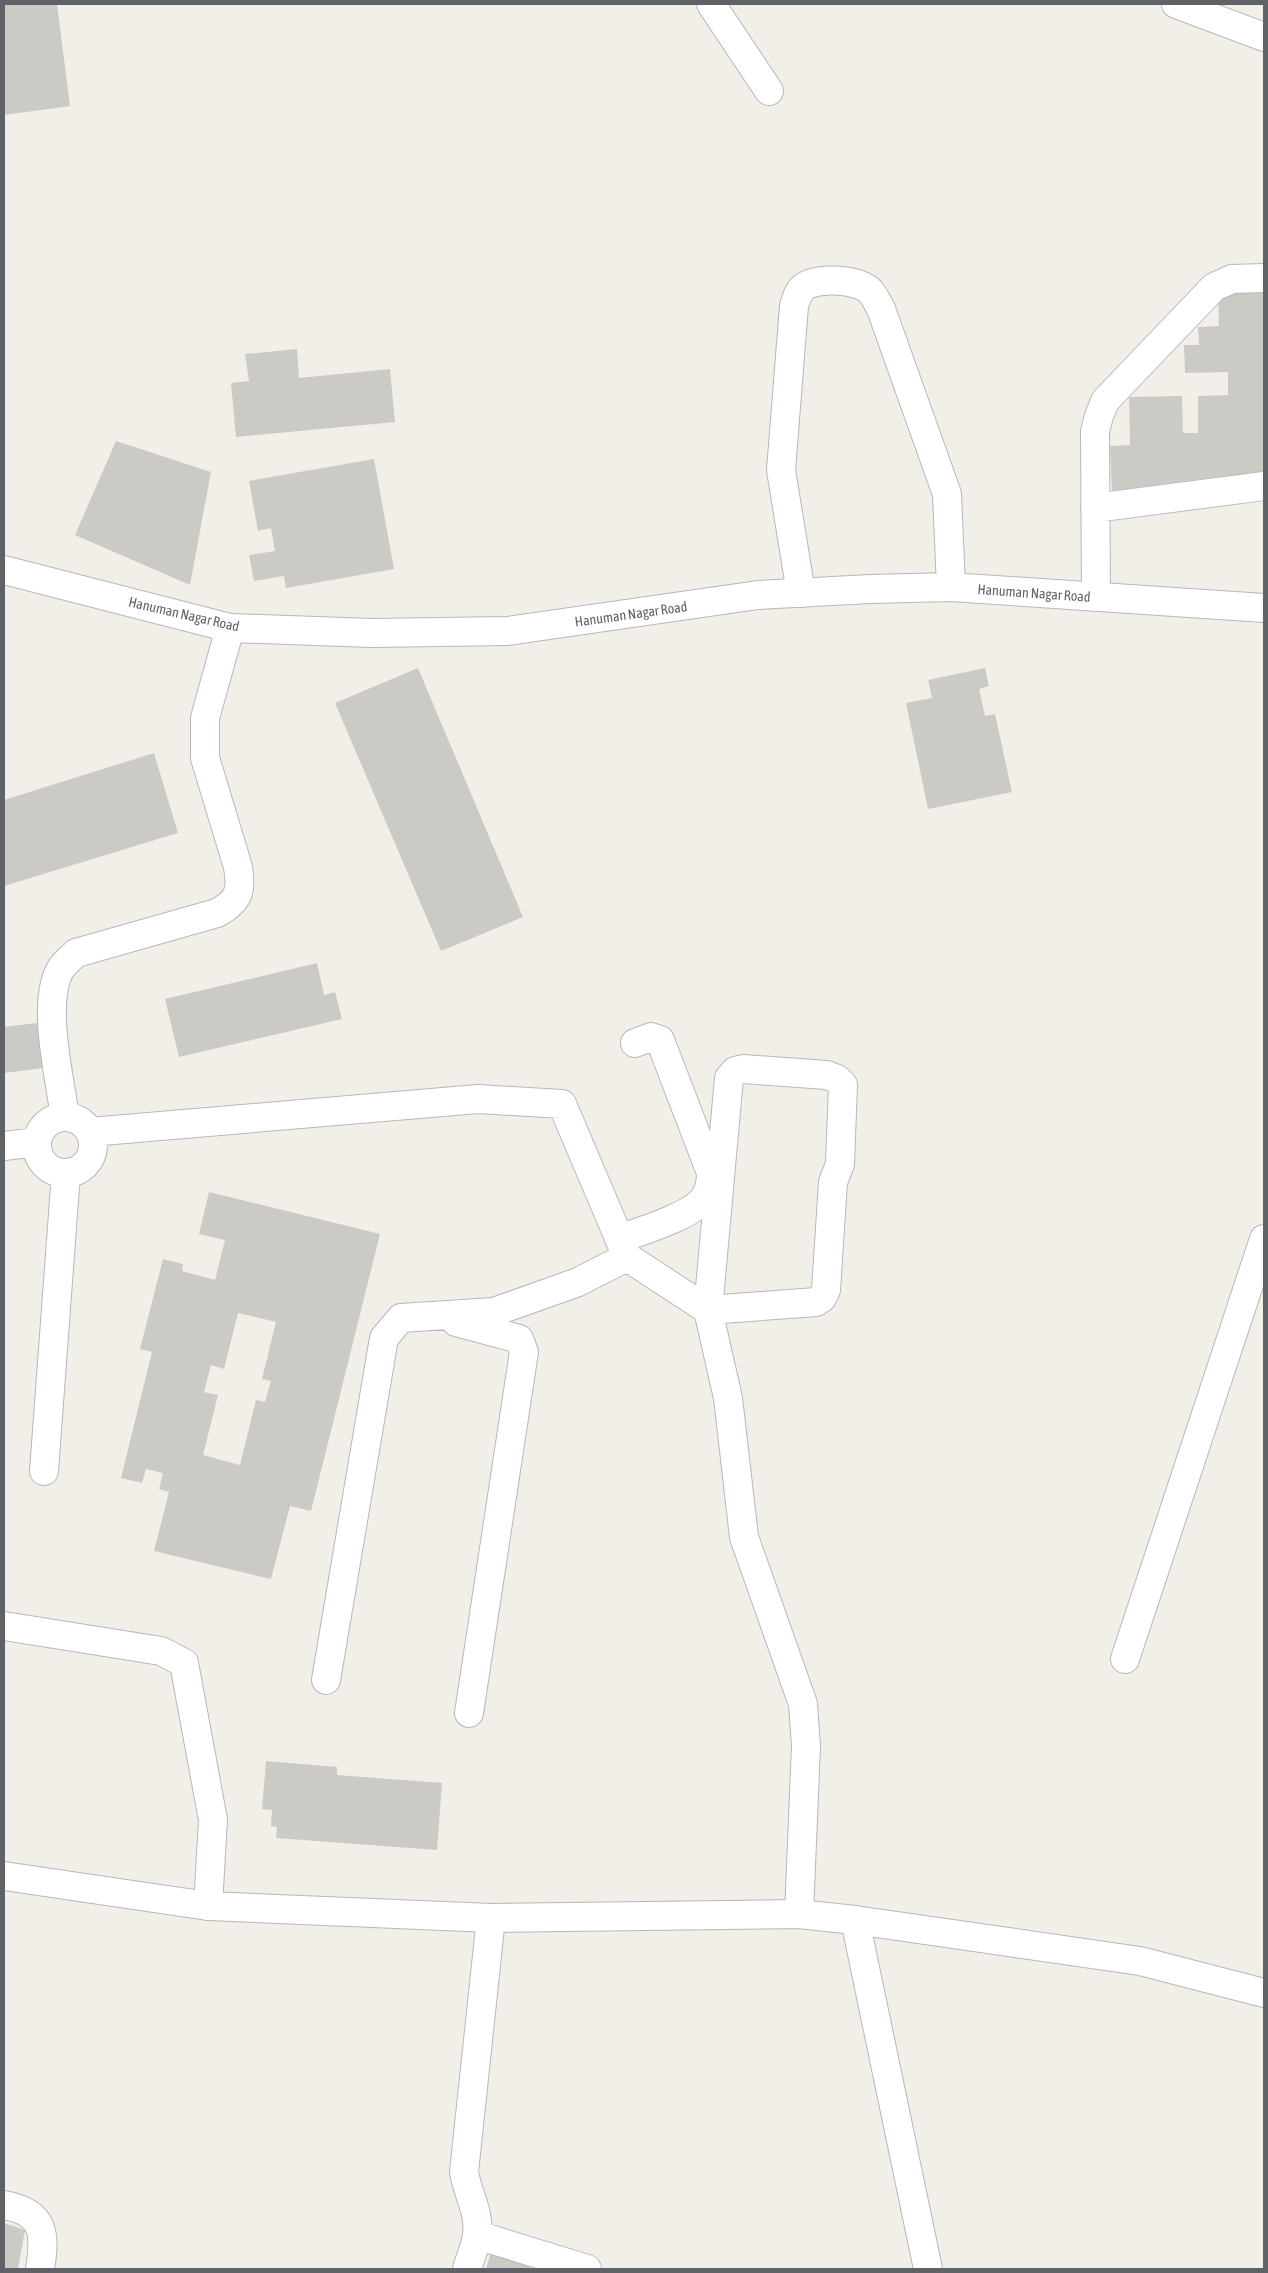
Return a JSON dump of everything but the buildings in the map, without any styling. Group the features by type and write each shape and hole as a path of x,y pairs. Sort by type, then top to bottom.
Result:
{"street":[{"path":"711,4 769,92"},
{"path":"1176,4 1264,37"},
{"path":"1096,597 1095,430 1105,402 1214,287 1232,279 1264,278"},
{"path":"801,593 781,470 794,306 798,293 804,287 832,280 852,283 870,291 881,309 947,494 951,587"},
{"path":"1095,508 1264,486"},
{"name":"Hanuman Nagar Road","path":"4,570 230,628 371,633 508,631 758,595 951,587 1264,608"},
{"path":"65,1117 51,1014 52,990 62,967 76,953 217,913 231,905 238,894 240,882 238,867 205,758 205,718 230,628"},
{"path":"326,1680 384,1338 401,1318 494,1312 578,1282 623,1248 700,1202 708,1192 711,1174 660,1040 651,1037 635,1043"},
{"path":"90,1132 478,1099 562,1104 623,1248 708,1310 816,1302 822,1298 826,1290 833,1182 840,1164 843,1085 837,1079 827,1075 743,1069 735,1071 729,1078 708,1310 728,1398 744,1537 803,1704 806,1746 799,1914"},
{"path":"65,1117 77,1120 90,1132 93,1140 93,1150 90,1159 84,1167 66,1174 48,1168 38,1152 37,1142 44,1126 51,1121 65,1117"},
{"path":"4,1146 37,1142"},
{"path":"44,1471 66,1174"},
{"path":"1125,1659 1264,1239"},
{"path":"437,1317 519,1339 524,1352 469,1713"},
{"path":"4,1626 162,1651 184,1663 213,1820 208,1906"},
{"path":"4,1876 208,1906 491,1918 799,1914 855,1920 1140,1961 1264,1992"},
{"path":"467,2269 477,2234 476,2218 464,2172 491,1918"},
{"path":"855,1920 928,2269"},
{"path":"4,2205 21,2208 36,2219 42,2232 43,2249 40,2269"},
{"path":"477,2234 587,2269"}]}
